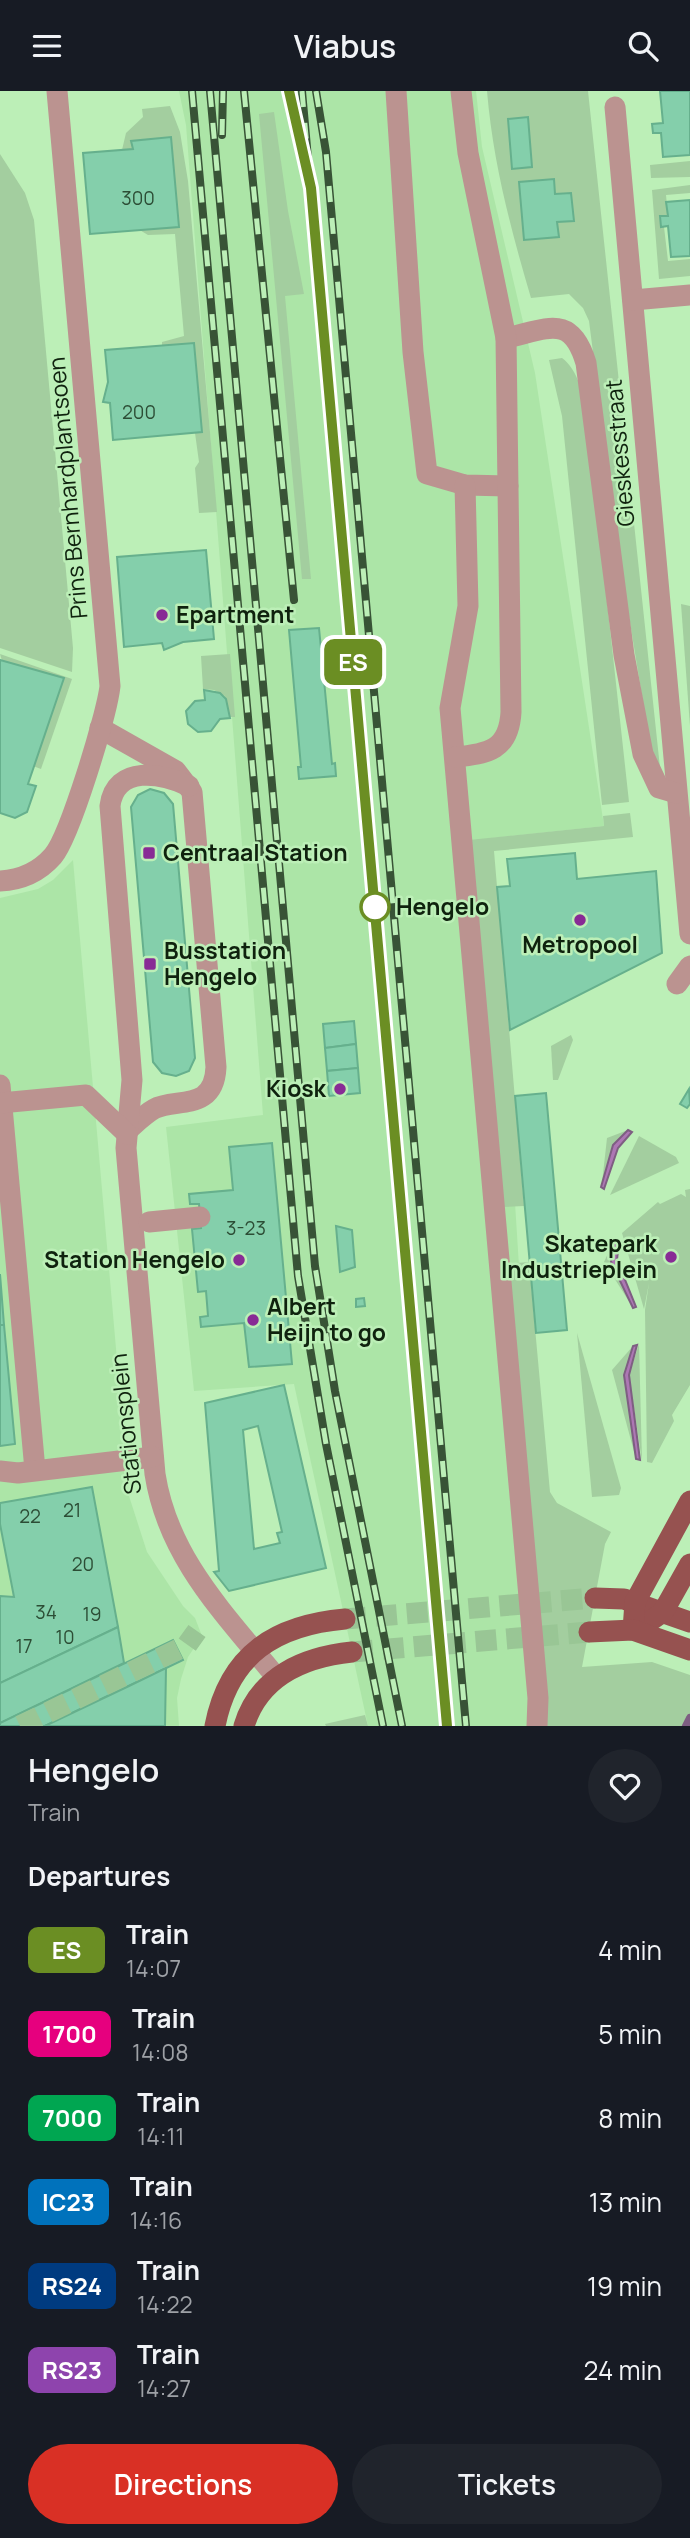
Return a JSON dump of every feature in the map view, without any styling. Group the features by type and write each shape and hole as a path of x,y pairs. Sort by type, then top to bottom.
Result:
{"main road":[{"path":"633,1630 635,1602 690,1500"},
{"path":"633,1630 663,1612 690,1565"},
{"path":"595,1598 635,1602 690,1622"},
{"path":"215,1726 230,1684 254,1650 293,1628 345,1619"},
{"path":"589,1632 633,1630 690,1650"},
{"path":"244,1726 254,1704 276,1677 310,1660 352,1653"}],"street":[{"name":"Prins Bernhardplantsoen","path":"0,881 26,876 43,866 63,840 109,697 110,667 57,91"},
{"path":"396,91 413,352 427,474 465,485 508,486"},
{"path":"455,757 481,753 498,746 510,730 506,338 468,153 461,91"},
{"name":"Gieskesstraat","path":"615,107 690,934"},
{"path":"633,300 690,295"},
{"name":"Gieskesstraat","path":"506,338 558,329 570,332 579,341 586,363 634,714 650,776 659,788 676,793"},
{"path":"465,485 468,606 450,708 494,1227 523,1512 538,1698 537,1726"},
{"path":"35,1470 1,1097 86,1095 127,1132 156,1107 195,1100 210,1087 216,1074 189,786 176,771 100,728"},
{"path":"127,742 140,775 162,775 189,786"},
{"name":"Stationsplein","path":"140,775 121,783 112,795 110,806 132,1080 127,1132 153,1457 160,1502 183,1556 204,1591 276,1677"},
{"path":"677,984 690,966"},
{"path":"132,1080 144,1097 156,1107"},
{"path":"149,1222 200,1217"},
{"path":"0,1472 153,1457"}],"shaded area":[{"path":"179,91 476,91 482,147 535,373 604,826 492,838 548,1726 368,1726 294,1384 194,1391 166,1127 263,1115 186,125"},
{"path":"487,91 588,91 661,777 651,751 619,555 589,321 583,308 569,294 531,298 504,196"},
{"path":"170,106 180,132 188,181 217,512 199,513 195,468 199,462 195,433 202,432 194,343 162,346 162,342 184,336 175,234 148,235 138,229 179,226 171,138 131,141 133,149 122,150 126,133 143,117 142,109"},
{"path":"274,112 288,211 304,294 285,296 311,579 302,579 259,114"},
{"path":"0,154 25,193 34,220 73,648 72,672 0,648"},
{"path":"690,161 690,177 651,178 650,165"},
{"path":"690,185 690,193 666,195 668,216 660,217 661,227 664,227 668,261 690,259 690,276 659,279 652,190"},
{"path":"562,358 576,375 586,410 629,802 602,805 562,416 549,360"},
{"path":"681,604 690,606 690,726"},
{"path":"0,654 72,679 41,769 33,766"},
{"path":"230,654 235,717 230,717 225,696 214,690 203,689 201,656"},
{"path":"630,813 633,837 494,851 524,1206 502,1207 469,840 604,826 603,816"},
{"path":"73,860 129,1496 147,1552 183,1606 195,1618 202,1636 188,1657 181,1679 177,1698 179,1726 0,1726 0,898 38,889 53,880"},
{"path":"571,1035 573,1040 558,1080 553,1080 551,1046"},
{"path":"628,1130 613,1145 602,1183 607,1138"},
{"path":"628,1130 632,1132 618,1148 604,1189 601,1187 613,1145"},
{"path":"639,1136 676,1157 679,1163 610,1195"},
{"name":"Skatepark Industrieplein","path":"690,1189 690,1385 672,1415 674,1421 652,1463 647,1462 645,1310 649,1283 644,1309 622,1233 658,1202 660,1204 681,1194 686,1197 685,1190"},
{"path":"614,1239 619,1240 617,1260 636,1307 633,1308 611,1262"},
{"path":"613,1243 611,1262 630,1303 604,1262"},
{"path":"529,1262 550,1492 557,1503 611,1532 605,1544 582,1667 652,1662 690,1675 690,1726 547,1726 506,1264"},
{"path":"577,1333 621,1488 619,1495 592,1497"},
{"path":"639,1344 642,1461 629,1375"},
{"path":"637,1345 629,1375 640,1460 636,1459 624,1375 633,1346"},
{"path":"633,1346 624,1375 636,1459 612,1370"},
{"path":"365,1715 368,1726 325,1724"}],"building":[{"path":"660,91 690,91 690,155 663,157 661,133 653,133 652,124 663,123"},
{"path":"528,117 532,167 512,169 508,119"},
{"path":"171,137 179,227 90,234 83,153 133,149 131,141"},
{"path":"554,179 555,194 571,193 574,221 557,222 559,237 524,240 519,182"},
{"path":"690,200 690,256 671,257 668,226 661,227 660,216 668,216 666,202"},
{"path":"194,343 202,432 113,440 110,403 103,402 108,382 105,350"},
{"path":"206,550 214,639 183,642 164,650 162,643 124,647 117,557"},
{"path":"319,628 332,764 335,763 336,776 299,779 298,767 301,767 289,630"},
{"path":"0,660 64,678 28,784 36,786 27,812 15,818 0,813"},
{"path":"204,690 220,693 226,699 230,718 220,719 211,731 198,732 188,724 186,711 195,701 205,700"},
{"path":"150,789 164,793 173,804 195,1058 189,1071 176,1076 162,1073 153,1062 131,807 138,795"},
{"name":"Metropool","path":"575,853 577,879 656,871 662,953 510,1030 497,887 510,886 507,859"},
{"path":"354,1021 356,1044 325,1048 323,1024"},
{"path":"356,1044 358,1068 327,1071 325,1048"},
{"path":"358,1068 360,1093 329,1096 327,1071"},
{"path":"689,1089 690,1104 687,1108 680,1104"},
{"path":"546,1093 567,1330 536,1333 515,1096"},
{"name":"Station Hengelo","path":"272,1143 292,1364 249,1367 244,1323 201,1327 200,1317 208,1316 206,1291 198,1292 192,1229 201,1228 199,1204 190,1204 189,1194 233,1190 229,1147"},
{"path":"336,1226 352,1230 355,1267 340,1272"},
{"path":"0,1274 4,1325 0,1325"},
{"path":"364,1298 365,1306 356,1307 356,1299"},
{"path":"0,1325 4,1325 15,1444 0,1446"},
{"path":"284,1385 326,1568 229,1591 214,1572 219,1571 205,1403","holes":["258,1426 282,1532 277,1533 280,1543 254,1549 243,1430"]},
{"path":"92,1487 118,1627 0,1683 0,1596 14,1597 0,1524 0,1503"},
{"path":"118,1627 124,1663 0,1723 0,1683"},
{"path":"173,1640 183,1660 45,1726 0,1726 0,1723"},
{"path":"166,1668 165,1726 45,1726 129,1686"}],"waterway":[{"path":"686,1726 690,1718"}],"tunnel":[{"path":"345,1619 595,1598"},
{"path":"20,1726 187,1645 197,1631"},
{"path":"352,1652 589,1632"}],"railway":[{"path":"192,91 298,1276 326,1444 383,1726"},
{"path":"210,91 315,1266 335,1391 402,1726"},
{"path":"222,135 223,91"},
{"path":"244,91 294,600"},
{"path":"289,91 298,124"},
{"path":"302,91 447,1726"},
{"path":"316,91 326,152 466,1726"}],"train":[{"name":"ES","path":"289,91 311,188 447,1726"}],"place":[{"name":"Epartment","path":"162,615"},
{"name":"Centraal Station","path":"149,853"},
{"name":"Hengelo","path":"375,907"},
{"name":"Metropool","path":"580,920"},
{"name":"Busstation Hengelo","path":"150,964"},
{"name":"Kiosk","path":"340,1089"},
{"name":"Skatepark Industrieplein","path":"671,1257"},
{"name":"Station Hengelo","path":"239,1260"},
{"name":"Albert Heijn to go","path":"253,1320"}]}
